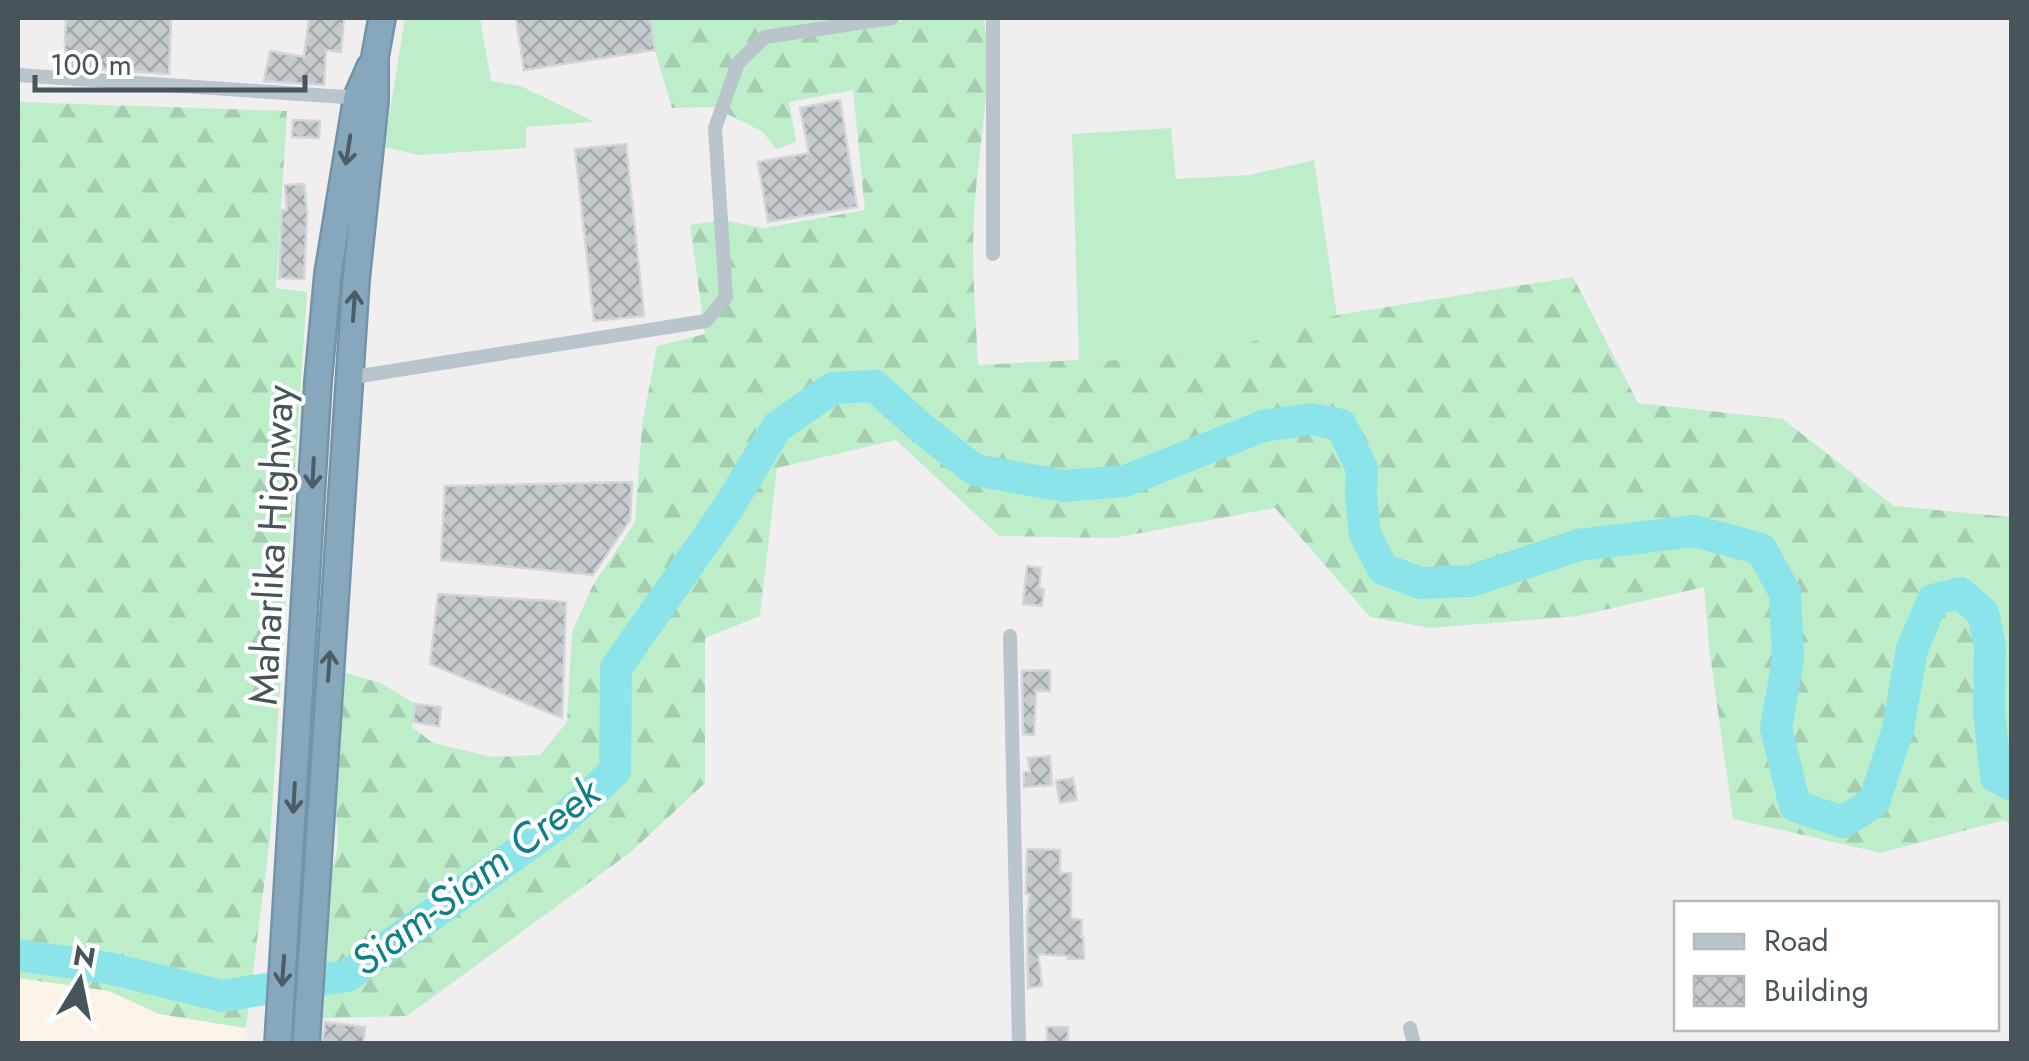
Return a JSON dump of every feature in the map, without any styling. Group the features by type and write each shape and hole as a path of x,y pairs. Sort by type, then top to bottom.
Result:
{"highway":[{"name":"Maharlika Highway","path":"306,1044 301,900 318,382 328,274 382,18"},
{"name":"Maharlika Highway","path":"278,1044 301,900 356,280 366,99"}],"street":[{"path":"348,378 706,320 726,298 715,128 738,63 765,37 892,18"},
{"path":"993,18 993,254"},
{"path":"18,75 366,99"},
{"path":"1010,636 1019,1044"}],"shaded area":[{"path":"18,978 109,991 159,1014 246,1028 244,1043 18,1043"}],"green space":[{"path":"405,18 480,18 491,81 521,86 594,122 526,127 526,148 419,155 384,147"},
{"path":"650,18 869,18 871,25 922,18 984,18 986,93 973,236 978,365 1108,361 1238,346 1337,315 1573,277 1638,403 1783,419 1894,506 2011,517 2011,824 2004,820 1881,853 1733,819 1704,587 1578,616 1430,628 1370,617 1275,508 1114,538 999,536 896,440 777,468 760,616 705,638 705,783 632,851 407,1016 320,1018 331,869 337,846 343,672 381,683 415,704 412,727 433,743 493,757 540,755 567,722 572,632 592,587 635,522 642,426 657,346 705,334 690,225 723,220 764,228 865,210 853,90 789,102 796,142 776,149 763,132 713,107 672,108"},
{"path":"18,102 287,111 276,288 307,292 270,838 246,1028 159,1014 109,991 18,978"},
{"path":"1171,128 1176,179 1249,175 1314,160 1337,315 1238,346 1108,361 1079,360 1072,134"}],"building":[{"path":"66,18 171,18 169,74 64,67"},
{"path":"309,18 344,18 341,52 326,50 324,85 264,81 270,51 304,57"},
{"path":"516,18 650,18 655,50 524,70"},
{"path":"840,100 857,207 768,222 758,162 809,153 800,108"},
{"path":"293,120 320,121 319,138 292,137"},
{"path":"626,144 644,316 594,321 575,149"},
{"path":"304,184 304,279 279,278 282,210 287,210 285,185"},
{"path":"632,482 630,520 593,575 441,560 445,486"},
{"path":"1027,566 1041,568 1042,606 1023,604"},
{"path":"438,594 566,602 562,718 430,664"},
{"path":"1050,670 1050,691 1036,691 1034,735 1023,734 1022,671"},
{"path":"415,704 441,707 439,726 413,722"},
{"path":"1050,756 1052,785 1024,787 1024,772 1030,772 1028,758"},
{"path":"1073,778 1077,800 1060,803 1056,781"},
{"path":"1027,849 1060,850 1060,873 1071,873 1071,918 1082,920 1084,959 1038,954 1042,986 1028,988 1030,894 1026,894"},
{"path":"325,1022 365,1027 363,1044 322,1044"},
{"path":"1047,1027 1068,1027 1068,1044 1047,1044"}],"waterway":[{"name":"Siam-Siam Creek","path":"18,955 108,968 222,996 347,976 560,822 615,771 616,668 726,511 777,427 833,388 875,386 975,470 1064,486 1125,481 1263,426 1311,419 1341,425 1362,469 1365,534 1383,569 1420,583 1471,581 1579,545 1694,531 1761,549 1785,593 1788,659 1776,728 1795,806 1843,822 1874,802 1898,729 1912,649 1933,600 1960,593 1983,613 1990,646 1989,712 1996,777 2012,785"}]}
